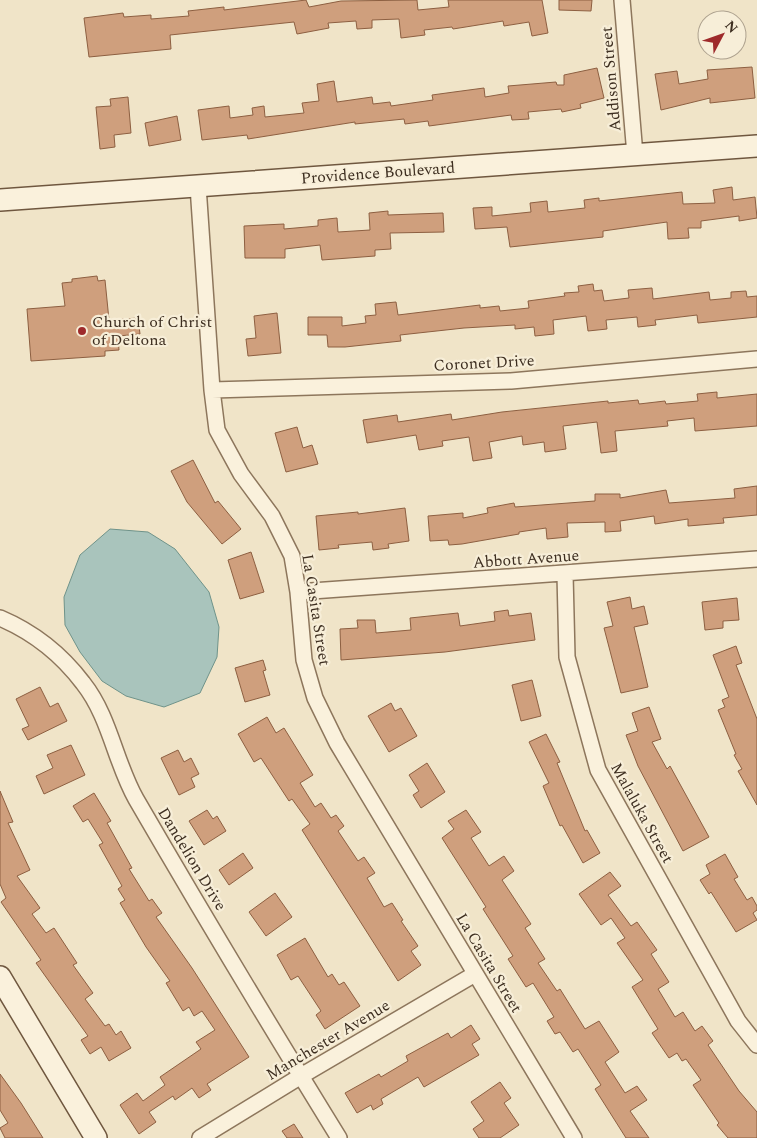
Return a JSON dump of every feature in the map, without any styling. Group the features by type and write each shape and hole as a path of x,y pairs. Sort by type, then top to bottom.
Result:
{"main road":[{"name":"Providence Boulevard","path":"0,200 757,146"},
{"path":"0,977 96,1138"}],"street":[{"name":"Addison Street","path":"622,0 635,155"},
{"name":"La Casita Street","path":"198,186 212,390 217,430 241,474 272,516 292,556 298,592 304,660 315,698 337,743 574,1138"},
{"name":"Coronet Drive","path":"212,390 511,381 757,360"},
{"name":"Abbott Avenue","path":"298,592 757,560"},
{"name":"Malaluka Street","path":"565,574 567,656 598,770 738,1021 757,1045"},
{"name":"Dandelion Drive","path":"0,618 52,648 84,683 102,715 135,797 300,1076 339,1138"},
{"name":"Manchester Avenue","path":"200,1138 300,1076 475,974"}],"water":[{"path":"110,529 148,532 175,549 209,592 219,627 217,657 200,693 164,707 126,696 102,681 80,652 65,625 64,597 80,555"}],"building":[{"path":"306,0 309,7 341,1 417,0 418,10 449,7 448,0 542,0 548,33 532,36 529,22 504,26 503,21 453,29 452,27 424,30 425,35 401,38 399,19 372,20 372,28 357,29 356,21 328,23 329,28 297,34 294,22 170,35 171,49 89,57 84,18 123,13 124,17 151,15 151,19 189,16 188,11 224,7 224,10"},
{"path":"559,0 592,0 591,11 559,10"},
{"path":"752,67 755,98 710,103 710,98 661,110 655,74 677,71 679,84 708,79 707,70"},
{"path":"597,68 604,98 580,104 581,108 562,112 561,109 528,112 529,119 512,120 511,115 429,126 428,121 405,124 404,119 355,124 355,122 248,139 247,135 202,140 198,110 229,106 230,118 253,115 252,108 264,106 265,117 304,113 302,103 319,101 317,84 334,81 337,102 372,97 373,104 390,102 391,106 433,100 432,95 484,88 485,97 509,93 508,86 556,82 557,85 564,85 564,75"},
{"path":"128,97 131,133 114,135 115,147 100,149 96,107 111,106 110,99"},
{"path":"177,116 181,140 149,146 145,123"},
{"path":"732,187 733,200 755,197 757,218 739,221 739,216 701,221 701,228 688,228 689,238 668,239 667,222 603,231 603,237 510,247 507,227 475,229 473,208 492,207 492,216 531,212 530,203 547,201 548,212 585,208 584,200 599,198 599,201 682,192 683,204 715,203 713,190"},
{"path":"388,211 388,215 443,213 444,232 390,233 391,249 375,250 375,256 322,260 320,245 285,249 285,258 245,258 244,226 284,224 284,229 318,226 318,220 337,218 338,232 370,230 369,213"},
{"path":"97,276 98,281 105,280 109,320 138,318 140,334 118,336 119,350 105,351 105,356 31,361 27,309 65,306 62,283 72,282 72,279"},
{"path":"593,284 594,291 602,290 604,301 629,298 628,290 652,288 653,299 709,292 710,300 731,298 731,292 746,291 747,297 757,296 757,317 698,323 697,315 655,320 656,325 638,327 637,317 606,320 607,329 588,331 586,316 553,320 554,334 535,336 534,327 515,329 515,325 464,328 400,335 401,341 345,347 328,347 327,335 308,335 308,317 342,317 342,326 366,323 365,316 376,315 375,304 396,302 398,315 480,305 480,308 499,306 500,311 529,308 528,301 565,296 564,293 579,292 578,286"},
{"path":"277,313 281,353 248,356 246,339 256,338 254,316"},
{"path":"717,392 717,398 757,394 757,426 695,431 694,418 667,421 668,426 615,431 617,451 601,453 597,422 563,426 566,449 545,452 544,442 523,445 522,436 489,442 492,458 473,461 469,437 442,441 443,446 419,450 416,435 367,443 363,420 397,415 398,422 451,414 452,420 502,412 608,401 608,403 638,400 639,404 665,401 666,404 698,401 697,394"},
{"path":"297,427 303,448 312,445 318,464 286,472 275,433"},
{"path":"193,460 215,503 218,501 241,529 222,544 187,502 171,471"},
{"path":"757,486 757,515 723,518 724,523 688,526 688,519 655,524 654,516 620,521 621,531 605,532 605,522 567,523 568,537 547,539 546,528 462,544 449,545 448,540 430,541 428,516 463,513 463,518 488,513 487,508 514,503 515,507 595,501 595,494 620,494 620,498 666,490 669,503 735,498 734,489"},
{"path":"405,508 409,541 388,544 389,548 373,550 372,542 338,545 339,548 319,550 316,516 358,512 358,514"},
{"path":"251,552 264,592 240,599 228,560"},
{"path":"630,597 632,609 644,606 648,624 634,627 648,687 621,693 604,628 613,626 607,602"},
{"path":"737,598 739,620 723,621 723,628 705,630 702,602"},
{"path":"508,610 509,616 531,613 535,640 445,652 341,660 340,629 358,628 357,620 375,620 376,633 411,630 410,618 458,613 460,626 495,621 494,612"},
{"path":"736,646 742,663 736,665 757,719 757,805 738,771 742,769 734,755 736,754 718,710 725,707 722,700 729,697 713,655"},
{"path":"263,660 266,670 263,671 270,695 245,702 235,668"},
{"path":"532,680 541,716 521,721 512,685"},
{"path":"40,687 50,707 58,703 67,721 28,740 22,729 29,726 16,699"},
{"path":"391,703 395,711 401,708 417,736 389,752 368,716"},
{"path":"649,707 661,739 652,742 667,769 670,766 709,837 683,851 638,766 626,735 638,731 632,713"},
{"path":"267,717 276,733 284,728 313,775 300,783 315,807 321,803 331,818 336,815 344,826 338,831 358,861 364,857 375,873 367,878 384,907 392,903 403,920 401,921 418,946 411,951 421,965 398,981 302,830 310,824 292,799 289,801 261,758 254,762 238,734"},
{"path":"546,734 560,762 557,763 585,831 587,830 600,853 583,863 562,825 560,826 543,786 549,783 529,742"},
{"path":"71,745 85,775 44,794 36,776 53,768 47,755"},
{"path":"178,750 184,762 191,758 199,774 191,778 195,787 179,795 161,758"},
{"path":"427,763 445,792 421,808 413,795 419,791 409,775"},
{"path":"0,791 13,822 8,823 30,870 17,876 40,908 32,914 46,933 54,928 77,963 73,965 93,993 85,999 105,1026 109,1024 116,1035 121,1031 131,1048 109,1061 101,1047 90,1054 81,1040 88,1036 36,963 41,960 1,902 6,898 0,884"},
{"path":"94,793 111,821 107,823 132,868 129,869 149,901 152,899 162,913 156,917 192,968 249,1057 207,1084 211,1090 199,1098 192,1088 175,1100 173,1096 149,1112 156,1122 139,1134 120,1105 137,1093 143,1101 165,1085 160,1077 201,1049 196,1042 215,1030 202,1011 194,1016 189,1007 183,1011 166,983 170,981 146,947 120,903 125,900 118,889 122,886 99,845 103,843 88,819 83,822 73,806"},
{"path":"207,810 213,819 217,816 226,831 204,845 189,821"},
{"path":"466,810 481,832 471,838 489,866 504,856 514,871 502,880 531,924 525,928 545,959 538,963 557,991 560,989 585,1029 599,1021 619,1052 605,1062 625,1093 637,1086 647,1100 630,1111 649,1138 626,1138 595,1089 601,1085 578,1049 573,1052 560,1032 555,1034 547,1021 554,1017 533,983 526,987 508,959 513,956 483,909 486,907 442,838 454,829 448,821"},
{"path":"243,853 253,868 229,885 219,870"},
{"path":"725,854 738,877 734,879 747,900 752,897 757,906 757,910 753,913 757,920 736,932 711,892 709,894 700,880 710,874 706,865"},
{"path":"610,872 621,886 608,895 631,926 637,922 657,950 651,954 669,982 658,989 675,1017 683,1012 695,1031 702,1026 713,1041 708,1045 739,1091 757,1112 757,1138 728,1138 717,1125 719,1123 693,1085 701,1080 686,1059 682,1061 677,1053 669,1058 652,1033 658,1029 632,987 643,980 617,943 625,938 611,918 601,925 579,894"},
{"path":"275,893 292,917 266,936 249,912"},
{"path":"305,938 328,977 332,974 339,985 344,982 360,1006 325,1029 316,1015 321,1011 298,976 291,980 277,955"},
{"path":"471,1025 480,1039 472,1044 479,1055 424,1087 418,1077 381,1099 383,1104 373,1110 371,1105 357,1113 345,1093 379,1074 381,1077 408,1061 406,1056 448,1033 451,1038"},
{"path":"0,1074 43,1138 5,1138 0,1128 8,1123 0,1110"},
{"path":"500,1082 511,1098 504,1103 519,1125 500,1138 479,1138 473,1129 484,1121 471,1102"},
{"path":"294,1124 303,1138 287,1138 282,1131"}],"place":[{"name":"Church of Christ of Deltona","path":"82,331"}]}
